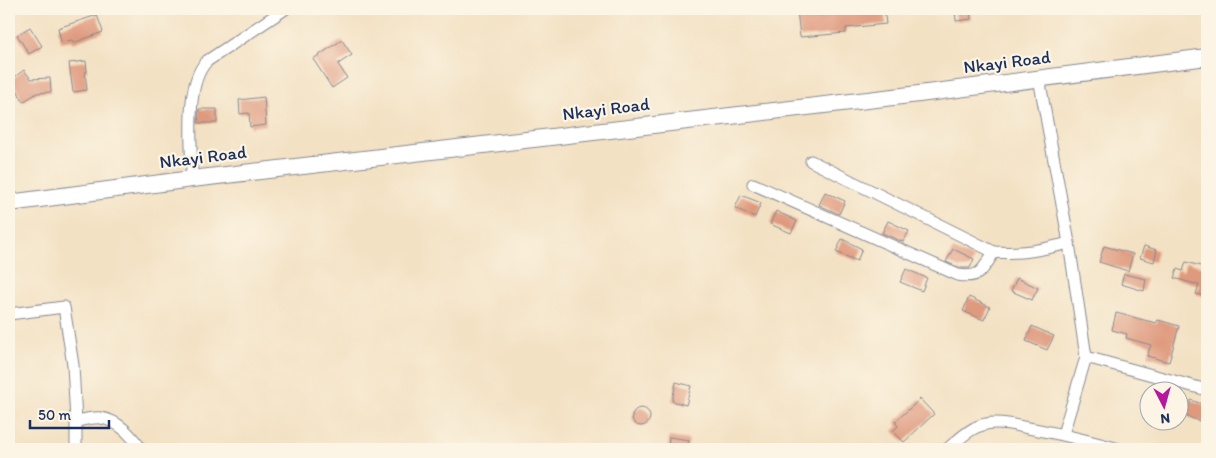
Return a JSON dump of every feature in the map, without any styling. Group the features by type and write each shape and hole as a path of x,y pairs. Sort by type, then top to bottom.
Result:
{"main road":[{"name":"Nkayi Road","path":"9,203 192,178 919,94 1207,57"}],"street":[{"path":"192,178 192,104 196,78 201,68 207,61 285,9"},
{"path":"1039,78 1069,243 1086,357 1063,434"},
{"path":"811,161 994,252 1015,254 1034,252 1069,243"},
{"path":"753,184 958,275 972,276 981,272 994,252"},
{"path":"9,314 64,307 73,365 76,449"},
{"path":"1086,357 1207,390"},
{"path":"76,421 99,418 115,423 129,433 142,449"},
{"path":"947,449 971,429 985,424 1005,423 1063,434 1119,449"}],"building":[{"path":"797,9 818,9 819,15 854,11 854,9 884,9 886,24 846,28 846,33 800,37"},
{"path":"955,9 970,9 971,19 956,21"},
{"path":"97,15 103,32 73,43 72,40 61,42 58,28"},
{"path":"30,27 42,46 29,54 17,35"},
{"path":"342,40 352,55 338,64 347,78 332,88 313,59"},
{"path":"86,61 87,90 73,92 69,63"},
{"path":"24,70 31,79 50,78 51,92 37,93 23,102 12,79"},
{"path":"264,97 266,125 250,127 249,113 240,114 239,100"},
{"path":"199,109 217,109 217,123 198,123"},
{"path":"825,192 845,201 839,214 819,205"},
{"path":"741,195 761,203 755,217 735,208"},
{"path":"776,211 797,221 791,233 770,224"},
{"path":"888,221 909,231 903,242 882,233"},
{"path":"842,239 862,249 857,261 836,252"},
{"path":"1104,246 1133,254 1128,271 1099,262"},
{"path":"1144,246 1157,250 1154,262 1140,258"},
{"path":"953,249 974,259 970,268 960,268 946,262"},
{"path":"1186,262 1204,267 1207,264 1207,297 1196,294 1199,285 1174,278 1177,269 1183,271"},
{"path":"906,269 927,278 922,291 900,282"},
{"path":"1124,274 1146,279 1144,291 1121,284"},
{"path":"1017,278 1038,288 1032,300 1011,291"},
{"path":"969,297 990,307 984,320 963,311"},
{"path":"1116,313 1156,323 1158,320 1179,326 1169,362 1147,356 1151,345 1126,338 1127,334 1112,330"},
{"path":"1032,326 1054,336 1047,350 1026,341"},
{"path":"676,382 691,386 686,405 672,401"},
{"path":"920,399 934,414 904,442 893,431 898,426 895,422"},
{"path":"1191,400 1207,406 1205,423 1188,417"},
{"path":"641,408 647,411 650,417 647,423 641,426 635,423 632,417 635,411"},
{"path":"669,437 689,440 687,449 668,449"}]}
